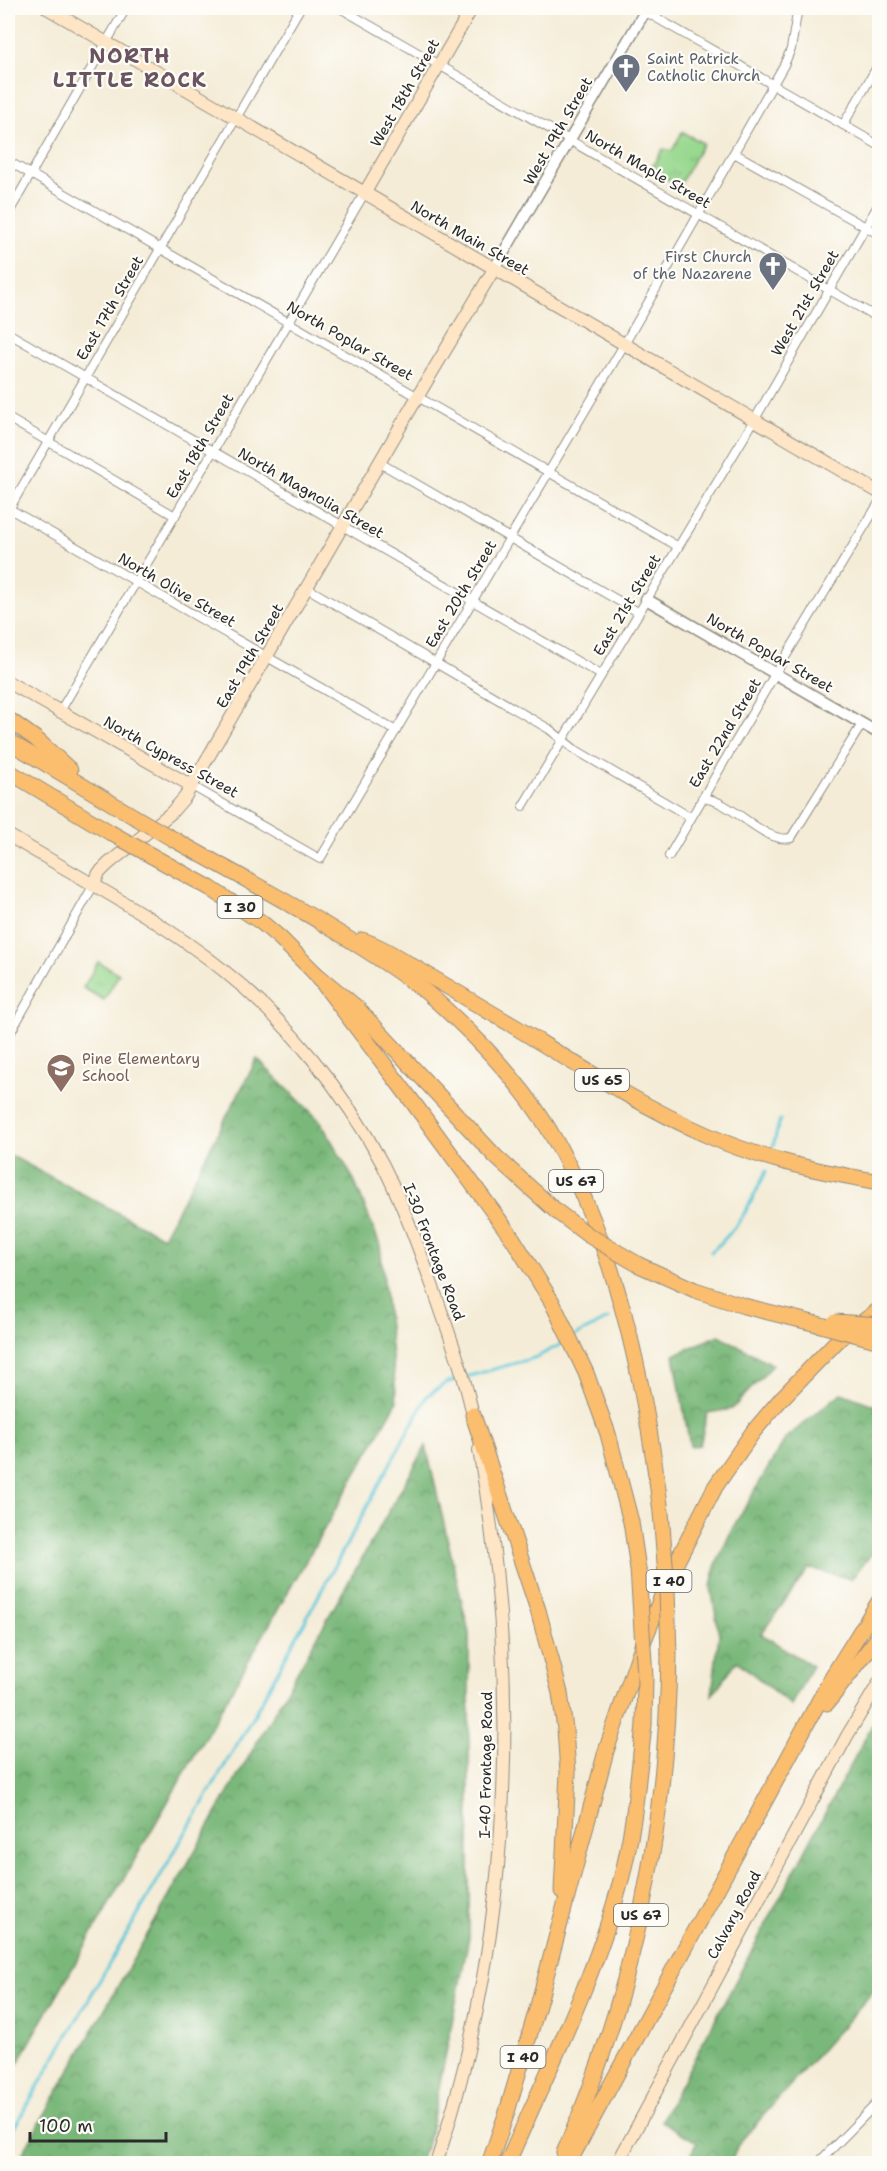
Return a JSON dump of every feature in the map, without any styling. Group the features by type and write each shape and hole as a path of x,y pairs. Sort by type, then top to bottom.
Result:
{"highway":[{"path":"8,719 36,739 100,797"},
{"name":"I 30","path":"8,741 100,797 344,935"},
{"name":"I 30","path":"8,771 111,833 210,888 261,922 316,974"},
{"name":"US 65","path":"344,935 375,944 631,1097 710,1137 793,1164 879,1182"},
{"name":"US 67","path":"344,935 423,989 470,1032 515,1082 542,1119 563,1154 586,1202 601,1245 627,1328 650,1432 661,1512 667,1589 669,1655 667,1731 661,1793 644,1901 625,1979 604,2050 559,2163"},
{"path":"316,974 356,1007 495,1157 556,1211 588,1235 639,1265 704,1293 744,1306 820,1322 879,1325"},
{"name":"US 67","path":"316,974 513,1239 552,1302 586,1372 619,1471 631,1522 638,1569 645,1677 644,1725 630,1838 620,1884 579,2000 507,2163"},
{"name":"I 40","path":"489,2163 510,2101 564,1912 587,1818 624,1695 673,1569 702,1510 738,1453 781,1399 837,1341 879,1309"},
{"path":"820,1322 879,1341"},
{"path":"473,1415 538,1610 560,1693 568,1773 568,1813 562,1881 564,1912"},
{"path":"568,2163 832,1677 879,1600"},
{"path":"792,1752 879,1635"}],"main road":[{"name":"North Main Street","path":"47,8 879,493"},
{"name":"West 18th Street","path":"364,194 472,8"},
{"name":"East 19th Street","path":"93,886 99,873 171,813 192,786 494,269"},
{"name":"North Cypress Street","path":"8,682 59,713 192,786"},
{"name":"I-30 Frontage Road","path":"8,835 149,919 223,970 274,1017 303,1048 354,1116 373,1147 402,1205 419,1246 459,1364"},
{"name":"I-40 Frontage Road","path":"436,2163 457,2094 480,1991 496,1882 503,1787 504,1689 499,1592 489,1510 473,1415 459,1364"},
{"name":"Calvary Road","path":"617,2163 847,1736 879,1681"}],"street":[{"path":"8,214 126,8"},
{"name":"East 17th Street","path":"8,509 300,8"},
{"name":"North Maple Street","path":"340,8 879,318"},
{"name":"East 20th Street","path":"320,859 625,343 773,85 791,49 798,8"},
{"path":"644,9 879,146"},
{"name":"West 19th Street","path":"494,269 644,9"},
{"path":"843,125 879,62"},
{"path":"734,153 879,235"},
{"name":"North Poplar Street","path":"8,161 677,546"},
{"name":"East 18th Street","path":"59,713 364,194"},
{"name":"West 21st Street","path":"755,419 879,202"},
{"name":"North Magnolia Street","path":"8,333 601,675"},
{"path":"8,418 175,516"},
{"name":"East 21st Street","path":"523,806 755,419"},
{"path":"380,463 638,612"},
{"name":"East 22nd Street","path":"669,856 879,501"},
{"name":"North Olive Street","path":"8,509 396,731"},
{"path":"307,588 549,729 574,749 690,817"},
{"name":"North Poplar Street","path":"646,599 879,734"},
{"path":"702,798 718,801 779,838 791,838 795,835 862,723"},
{"name":"North Cypress Street","path":"192,786 320,859"},
{"name":"East 19th Street","path":"8,1037 93,886"},
{"path":"817,2163 879,2100"}],"green space":[{"path":"682,132 703,143 679,186 651,169 663,149 672,151"},
{"path":"98,962 119,974 104,1000 83,988"},
{"path":"257,1059 320,1121 354,1180 380,1245 397,1402 14,2070 8,2067 8,1154 163,1237"},
{"path":"719,1335 773,1365 732,1409 707,1413 700,1445 690,1446 674,1355"},
{"path":"841,1393 879,1407 879,1545 851,1579 809,1568 761,1634 812,1666 791,1705 737,1661 712,1695 719,1634 711,1587 715,1567 732,1529 786,1438"},
{"path":"426,1446 469,1633 469,1937 428,2143 418,2163 17,2163"},
{"path":"879,1712 879,1985 738,2144 731,2163 686,2163 697,2142 661,2121"}],"waterway":[{"path":"773,1146 780,1120"},
{"path":"711,1252 730,1234 743,1215 766,1171"},
{"path":"575,1336 608,1319"},
{"path":"466,1377 537,1357 567,1341"},
{"path":"8,2138 254,1715 427,1396 446,1383 460,1379"}],"place":[{"name":"Saint Patrick Catholic Church","path":"626,94"},
{"name":"First Church of the Nazarene","path":"773,292"},
{"name":"Pine Elementary School","path":"61,1094"}],"district":[{"name":"NORTH LITTLE ROCK","path":"130,68"}]}
